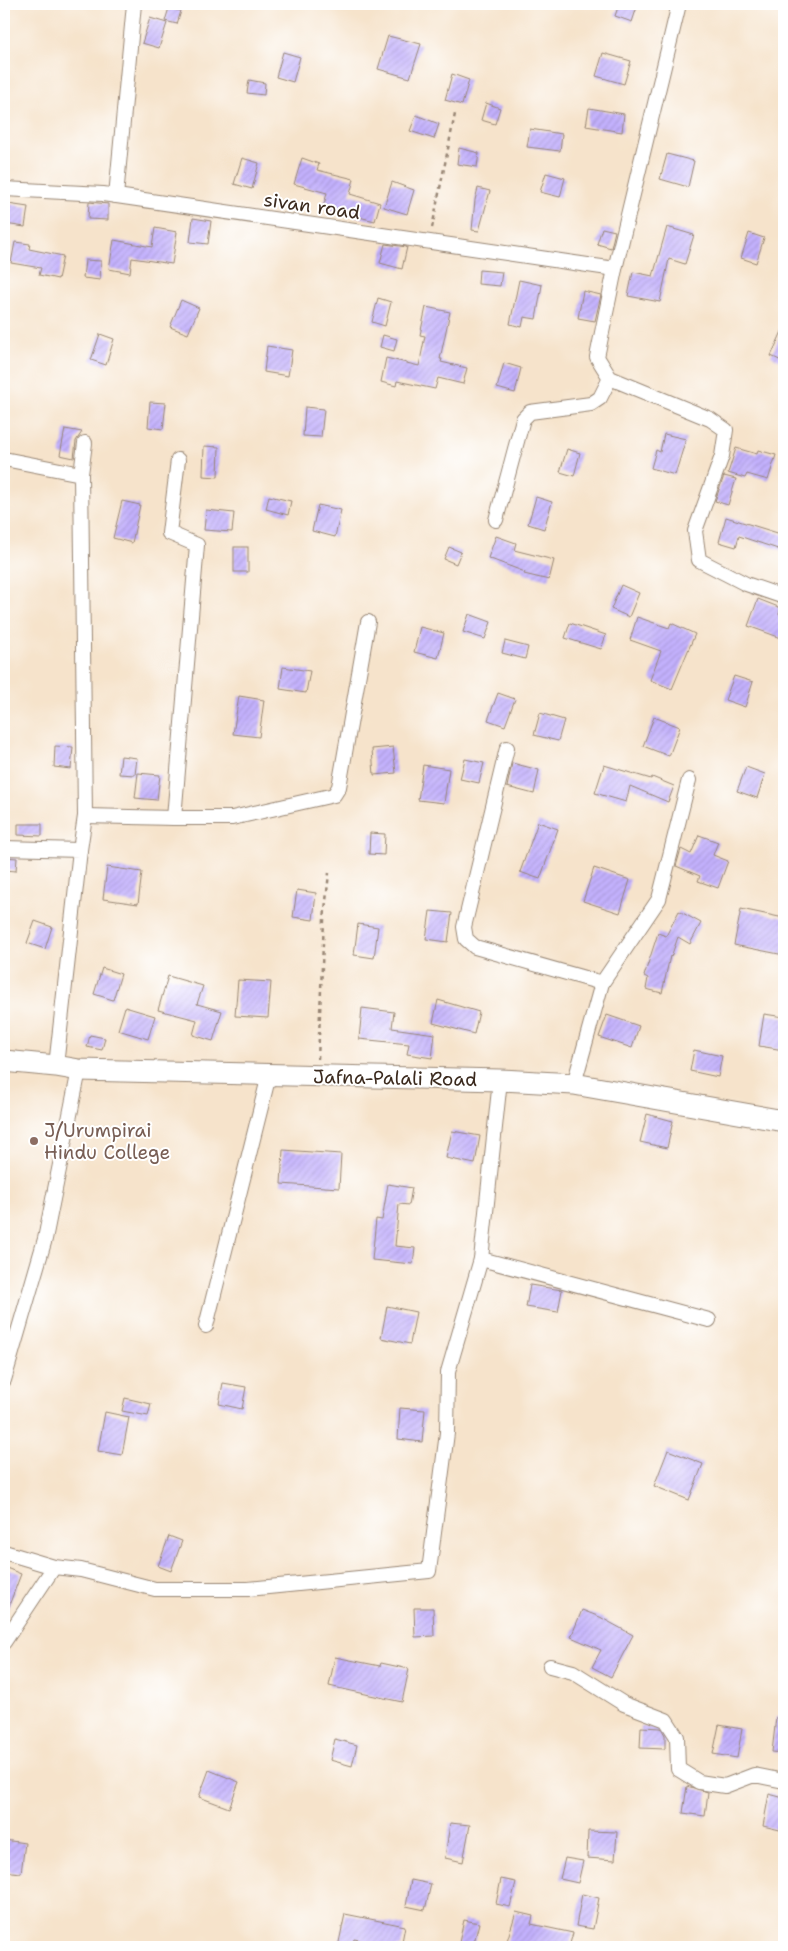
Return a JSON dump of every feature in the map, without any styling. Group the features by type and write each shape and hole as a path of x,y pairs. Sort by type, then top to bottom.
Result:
{"main road":[{"name":"Jafna-Palali Road","path":"4,1061 80,1070 500,1080 574,1084 784,1121"}],"street":[{"path":"116,196 134,4"},
{"path":"679,4 614,269 597,357 610,378 710,419 726,430 722,456 695,531 700,560 746,584 784,597"},
{"name":"sivan road","path":"4,189 116,196 614,269"},
{"path":"496,520 522,420 530,412 591,404 600,398 610,378"},
{"path":"56,1066 85,816 81,474 85,443"},
{"path":"4,459 81,474"},
{"path":"174,818 197,545 169,533 178,460"},
{"path":"85,816 232,818 334,794 339,786 368,622"},
{"path":"507,748 464,927 466,939 476,947 602,984"},
{"path":"574,1084 602,984 659,899 689,780"},
{"path":"4,848 80,850"},
{"path":"4,1380 45,1239 80,1070"},
{"path":"206,1326 269,1075"},
{"path":"4,1552 54,1567 81,1570 155,1589 248,1589 429,1572 447,1432 448,1372 481,1259 500,1080"},
{"path":"481,1259 709,1320"},
{"path":"4,1642 54,1567"},
{"path":"550,1666 573,1672 624,1704 666,1720 677,1736 678,1768 699,1782 725,1786 754,1775 784,1781"}],"path":[{"path":"429,242 455,114"},
{"path":"317,1076 324,920 329,873"}],"building":[{"path":"619,4 638,4 632,22 615,16"},
{"path":"169,8 181,11 177,24 165,21"},
{"path":"150,18 167,23 159,48 142,43"},
{"path":"388,36 421,44 410,78 378,69"},
{"path":"283,52 300,57 293,82 276,77"},
{"path":"603,53 631,61 624,84 596,76"},
{"path":"452,74 469,80 462,105 445,100"},
{"path":"249,80 265,83 264,95 247,93"},
{"path":"486,103 500,108 495,124 481,120"},
{"path":"589,108 624,114 622,132 586,126"},
{"path":"416,115 439,124 434,139 410,131"},
{"path":"530,129 562,134 560,151 527,147"},
{"path":"459,148 479,153 477,167 457,164"},
{"path":"667,154 694,161 688,187 660,179"},
{"path":"242,158 259,163 252,189 234,184"},
{"path":"302,158 319,164 317,170 354,179 350,194 380,203 375,221 323,208 327,193 294,184"},
{"path":"546,173 565,178 560,197 540,192"},
{"path":"392,182 414,190 407,214 384,207"},
{"path":"478,188 490,191 479,231 472,230"},
{"path":"89,202 108,204 108,220 88,219"},
{"path":"8,204 28,207 25,227 5,224"},
{"path":"193,218 211,221 208,244 190,242"},
{"path":"667,227 694,235 685,264 669,259 660,302 628,296 633,272 653,276"},
{"path":"155,228 177,232 172,264 132,258 130,273 109,269 114,240 152,247"},
{"path":"602,228 615,231 611,248 597,244"},
{"path":"749,233 764,238 756,263 741,258"},
{"path":"15,242 30,244 29,249 63,256 58,279 39,275 41,268 11,263"},
{"path":"385,244 407,247 402,269 380,263"},
{"path":"85,260 101,261 100,280 83,278"},
{"path":"479,270 502,272 500,286 478,284"},
{"path":"519,280 542,285 536,319 524,317 522,327 510,324"},
{"path":"583,291 601,295 595,321 578,318"},
{"path":"378,298 391,302 385,326 372,322"},
{"path":"181,300 199,308 188,334 170,327"},
{"path":"426,307 450,312 440,359 442,359 441,362 467,368 463,384 438,378 435,389 397,381 396,386 381,382 386,358 419,366 425,336 420,335"},
{"path":"784,327 784,362 771,356"},
{"path":"100,334 114,339 106,365 91,360"},
{"path":"383,335 397,339 394,351 380,347"},
{"path":"267,346 292,350 288,376 264,372"},
{"path":"504,363 521,368 515,393 497,388"},
{"path":"150,402 166,403 163,429 148,427"},
{"path":"305,407 324,409 321,437 303,436"},
{"path":"65,429 82,432 76,441 74,458 60,455"},
{"path":"664,434 686,439 675,475 651,468 656,450 660,452"},
{"path":"204,446 219,447 218,477 203,476"},
{"path":"736,448 757,454 758,450 776,455 768,480 747,474 745,478 728,473"},
{"path":"567,449 580,453 574,476 560,472"},
{"path":"724,476 736,479 728,505 715,501"},
{"path":"269,496 291,501 288,515 266,509"},
{"path":"536,497 552,502 544,529 528,524"},
{"path":"122,501 140,505 132,543 113,538"},
{"path":"318,505 341,510 335,537 312,531"},
{"path":"206,510 234,513 232,532 204,530"},
{"path":"726,517 784,535 784,551 739,536 736,547 719,542"},
{"path":"496,536 516,543 514,550 554,560 549,580 524,574 525,572 488,558"},
{"path":"234,547 248,547 248,572 234,572"},
{"path":"449,547 461,552 456,564 444,559"},
{"path":"621,585 639,593 629,617 611,609"},
{"path":"758,599 781,608 779,614 784,615 784,639 748,626"},
{"path":"469,614 491,622 485,639 463,632"},
{"path":"637,617 669,628 671,623 695,634 672,689 650,680 661,651 630,640"},
{"path":"570,623 606,635 601,649 565,638"},
{"path":"420,627 444,633 438,658 414,652"},
{"path":"505,641 528,647 525,659 502,653"},
{"path":"283,667 310,671 306,693 280,689"},
{"path":"734,676 753,682 745,707 725,700"},
{"path":"498,693 515,699 505,726 488,720"},
{"path":"239,696 264,700 259,737 233,734"},
{"path":"540,713 564,720 558,741 534,735"},
{"path":"654,717 680,727 669,756 643,746"},
{"path":"55,746 73,747 71,769 54,767"},
{"path":"393,747 396,773 374,775 372,749"},
{"path":"121,756 137,758 135,775 119,774"},
{"path":"465,759 484,763 479,783 460,779"},
{"path":"512,763 539,770 534,794 507,787"},
{"path":"423,765 449,769 444,803 418,800"},
{"path":"604,765 651,779 652,777 674,786 668,802 630,786 626,802 595,793"},
{"path":"746,767 765,774 757,798 737,791"},
{"path":"138,773 160,775 157,800 135,798"},
{"path":"538,822 558,829 540,879 520,872"},
{"path":"18,824 42,824 42,836 18,835"},
{"path":"370,833 385,834 384,855 369,854"},
{"path":"699,835 718,842 713,855 728,861 718,888 698,881 700,876 676,866 681,849 691,854"},
{"path":"4,857 17,858 16,871 4,870"},
{"path":"107,867 142,872 138,904 103,899"},
{"path":"594,868 630,880 620,913 583,901"},
{"path":"297,890 316,893 313,920 293,917"},
{"path":"741,909 784,918 784,955 734,945"},
{"path":"430,911 452,913 448,942 426,939"},
{"path":"679,911 701,923 690,944 678,937 670,956 662,993 646,989 648,978 644,976 658,933 666,936"},
{"path":"35,921 52,927 45,949 27,943"},
{"path":"358,924 378,927 374,958 354,955"},
{"path":"102,968 121,974 113,1000 94,994"},
{"path":"168,976 203,986 197,1004 222,1011 213,1041 193,1035 197,1020 158,1010"},
{"path":"238,980 271,982 268,1018 235,1016"},
{"path":"438,1000 479,1012 474,1034 433,1023"},
{"path":"125,1007 155,1016 148,1039 118,1030"},
{"path":"362,1008 394,1012 392,1028 435,1034 432,1058 407,1054 409,1044 359,1039"},
{"path":"764,1014 784,1017 784,1050 759,1046"},
{"path":"607,1015 639,1026 632,1048 599,1037"},
{"path":"90,1035 105,1038 102,1050 87,1047"},
{"path":"694,1050 722,1056 718,1077 690,1071"},
{"path":"647,1114 673,1121 667,1148 640,1142"},
{"path":"452,1131 480,1136 475,1164 446,1158"},
{"path":"283,1150 341,1154 339,1188 281,1184"},
{"path":"388,1184 412,1188 409,1205 399,1204 395,1246 415,1248 413,1264 372,1260 376,1219 382,1220"},
{"path":"530,1285 562,1290 558,1312 526,1307"},
{"path":"387,1306 416,1312 410,1344 381,1338"},
{"path":"223,1383 246,1387 242,1409 219,1404"},
{"path":"125,1398 151,1404 148,1416 122,1411"},
{"path":"400,1408 425,1410 422,1442 398,1439"},
{"path":"105,1412 129,1417 122,1455 98,1451"},
{"path":"668,1450 703,1464 689,1500 654,1486"},
{"path":"169,1536 182,1541 171,1571 158,1566"},
{"path":"4,1567 21,1574 5,1616 4,1615"},
{"path":"414,1608 433,1608 434,1636 415,1637"},
{"path":"582,1610 600,1617 633,1635 611,1677 592,1667 601,1650 571,1637"},
{"path":"335,1657 380,1666 381,1663 409,1669 402,1702 329,1686"},
{"path":"776,1717 784,1718 784,1753 772,1752"},
{"path":"719,1725 742,1729 737,1758 713,1754"},
{"path":"641,1727 661,1728 665,1735 665,1749 640,1748"},
{"path":"335,1739 357,1745 352,1766 330,1760"},
{"path":"209,1770 239,1782 229,1808 199,1797"},
{"path":"687,1786 708,1792 705,1816 683,1813"},
{"path":"769,1794 784,1798 784,1831 763,1826"},
{"path":"450,1823 470,1825 463,1862 445,1858"},
{"path":"588,1831 617,1832 615,1860 587,1858"},
{"path":"4,1840 25,1843 21,1873 4,1871"},
{"path":"565,1858 583,1861 578,1883 560,1879"},
{"path":"501,1879 516,1882 510,1907 496,1904"},
{"path":"411,1880 431,1884 425,1910 406,1906"},
{"path":"582,1894 599,1898 593,1929 576,1926"},
{"path":"516,1912 533,1916 531,1924 573,1933 569,1947 551,1947 527,1942 526,1947 506,1944"},
{"path":"345,1914 405,1926 401,1947 391,1947 354,1939 352,1947 338,1947"},
{"path":"464,1920 479,1923 473,1947 458,1947"}],"place":[{"name":"J/Urumpirai Hindu College","path":"34,1141"}]}
